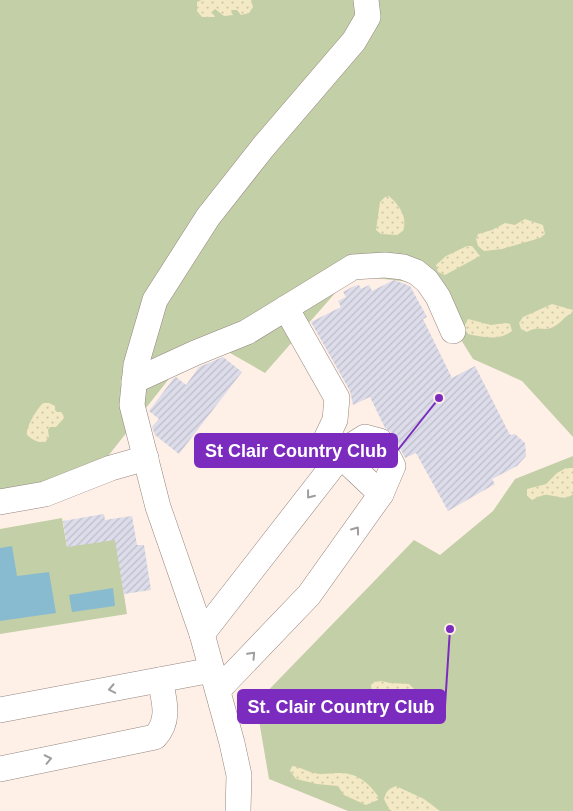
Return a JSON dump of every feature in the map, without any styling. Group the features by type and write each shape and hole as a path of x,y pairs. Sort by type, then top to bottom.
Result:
{"street":[{"path":"238,811 239,775 215,680 202,634 158,507 132,405 136,365 155,300 208,217 264,146 354,41 368,17 366,0"},
{"path":"134,381 247,332 353,267 385,265 404,267 416,272 427,281 438,297 453,331"},
{"path":"286,308 336,398 335,420 325,441 381,494"},
{"path":"0,710 160,680 215,680 309,595 381,494 393,466 380,441 365,437 349,447 202,634"},
{"path":"0,502 45,494 111,468 146,458"},
{"path":"0,769 156,737 162,730 166,712 160,680"}],"green space":[{"path":"0,0 573,0 573,437 522,381 473,359 426,284 351,275 265,373 202,337 86,484 0,493"},
{"path":"573,456 573,811 348,811 269,779 256,703 414,540 440,555 493,511 515,479"},
{"path":"62,518 67,547 120,531 117,549 127,614 0,634 0,529"}],"sand":[{"path":"201,0 251,0 253,7 249,13 241,15 237,10 231,10 233,15 224,16 215,9 212,12 215,17 202,17 197,11 197,2"},
{"path":"389,196 399,207 403,216 403,231 397,235 381,234 376,230 380,202"},
{"path":"525,219 543,225 545,234 540,238 502,249 484,251 478,246 476,239 478,234 492,230 505,223 515,225"},
{"path":"467,246 472,246 480,256 445,275 438,272 436,265 446,256"},
{"path":"552,304 573,310 572,313 551,328 537,328 527,332 521,329 519,323 523,317"},
{"path":"468,319 491,325 510,324 512,331 496,337 468,334 464,327"},
{"path":"43,403 55,406 55,410 62,412 64,418 56,427 50,427 48,430 49,437 45,442 36,441 27,435 35,413"},
{"path":"566,468 573,468 573,494 564,498 544,495 532,500 527,496 527,489 546,484 557,473"},
{"path":"374,682 409,684 421,696 423,701 420,705 414,707 396,696 379,699 372,693 371,685"},
{"path":"292,766 317,774 351,774 370,786 378,796 378,800 366,805 344,795 338,786 296,779 290,771"},
{"path":"396,786 424,799 440,811 392,811 384,799 388,791"}],"water":[{"path":"12,546 17,576 49,572 56,613 0,621 0,548"},
{"path":"113,588 115,606 72,612 69,595"}],"building":[{"path":"394,280 410,286 427,317 423,319 452,378 475,366 510,435 515,434 525,443 526,456 517,466 492,479 495,484 448,511 416,453 405,458 393,434 385,428 370,397 353,405 350,391 311,322 341,307 338,301 346,297 343,292 352,287 359,285 361,289 369,285 372,291"},
{"path":"223,357 242,372 179,454 155,435 152,427 159,419 149,411 174,378 176,377 186,385 199,367"},
{"path":"104,514 105,520 132,516 137,545 144,545 151,590 124,594 115,540 67,547 63,521"}],"place":[{"name":"St Clair Country Club","path":"439,398"},
{"name":"St. Clair Country Club","path":"450,629"}]}
